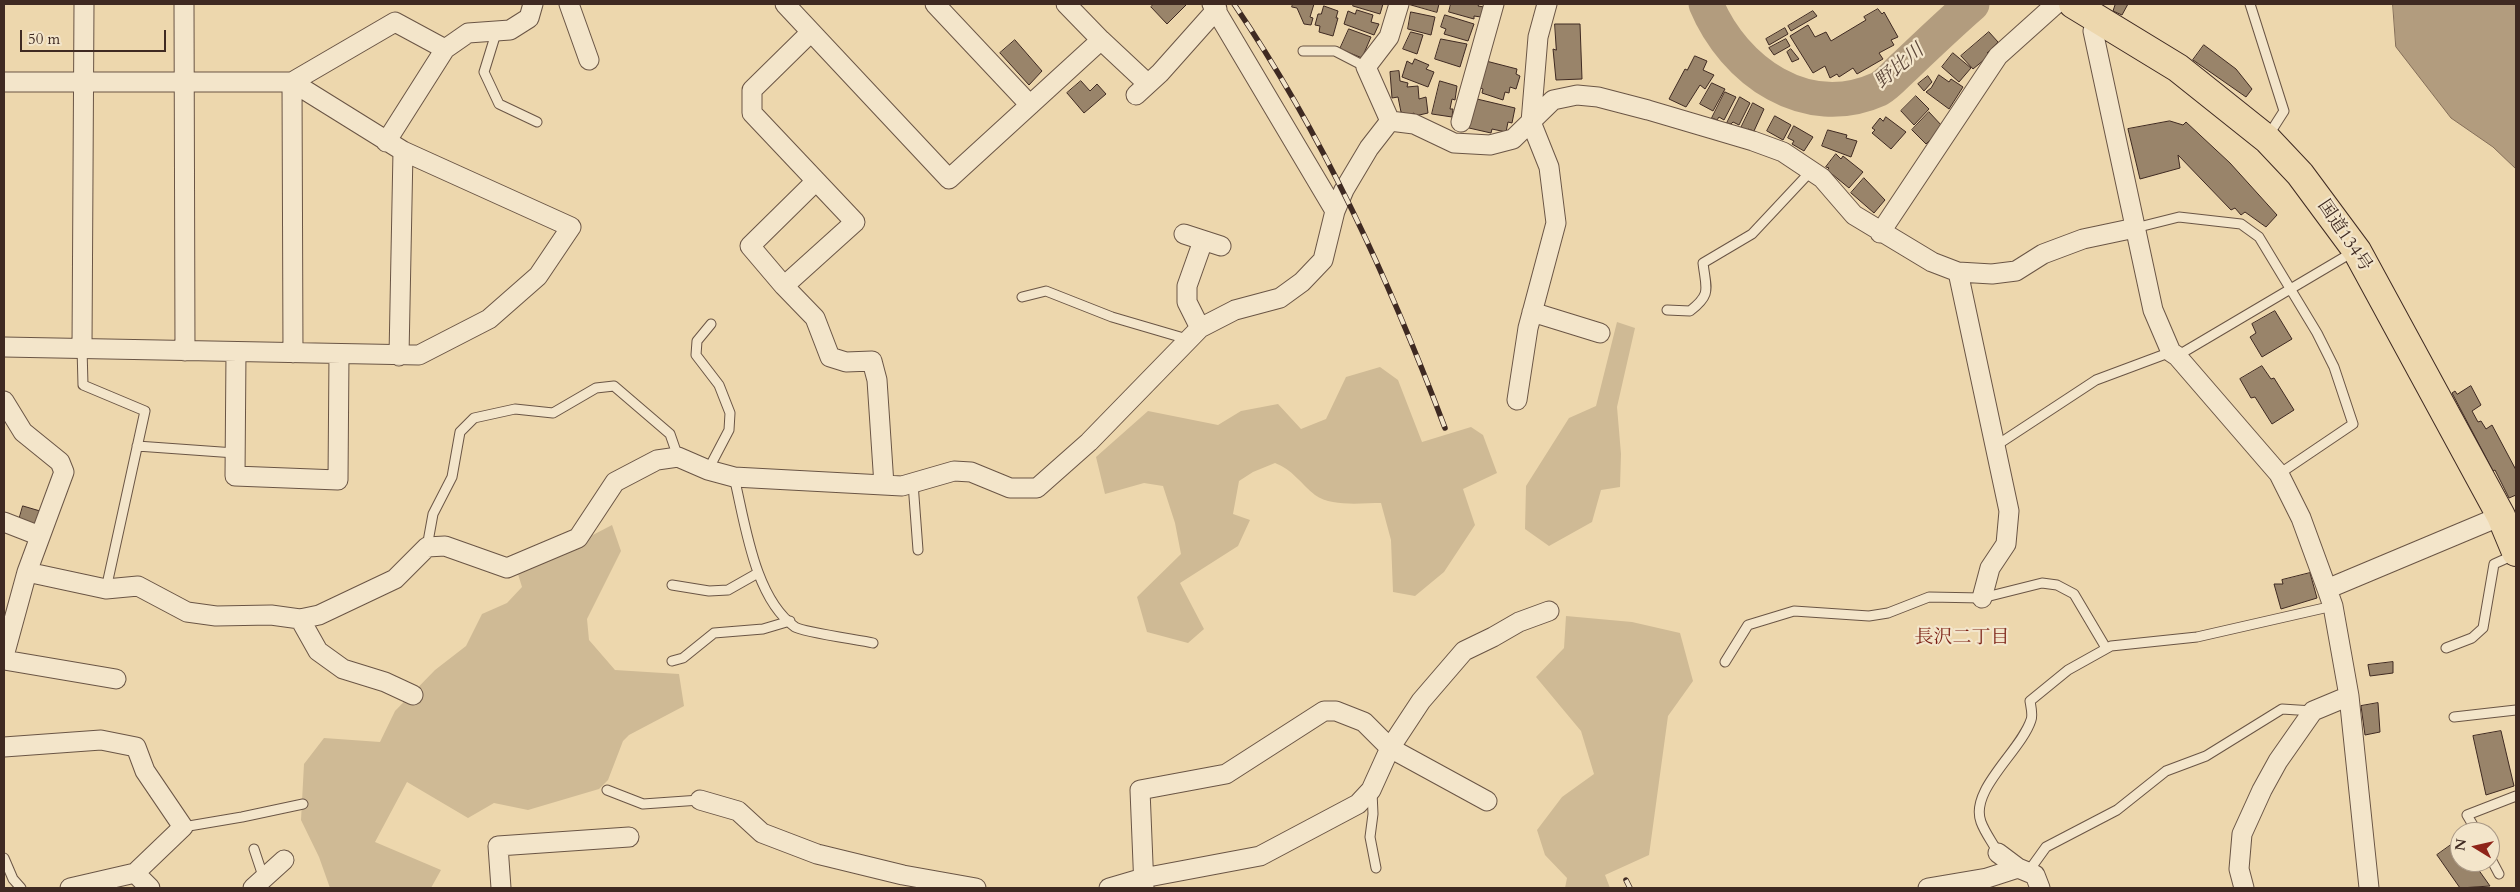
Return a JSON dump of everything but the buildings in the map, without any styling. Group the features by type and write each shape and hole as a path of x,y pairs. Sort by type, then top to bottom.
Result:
{"highway":[{"name":"国道134号","path":"2073,4 2178,68 2266,139 2300,174 2357,250 2501,516 2516,553"}],"street":[{"path":"82,348 84,4"},
{"path":"184,4 185,351"},
{"path":"386,142 445,49 468,33 510,30 528,18 533,4"},
{"path":"568,4 589,60"},
{"path":"785,4 949,179 1101,40"},
{"path":"935,4 1030,105"},
{"path":"1066,4 1101,40 1142,89 1214,7 1335,210"},
{"path":"1390,121 1366,67 1389,37 1399,4"},
{"path":"1461,122 1494,4"},
{"path":"1517,400 1532,312 1556,223 1549,167 1530,122 1538,38 1547,4"},
{"path":"1880,233 1998,56 2056,4"},
{"path":"2097,20 2093,31 2153,310 2174,354 2279,474 2301,518 2330,597 2350,696 2369,888"},
{"path":"4,82 292,82 395,22 445,49"},
{"path":"784,286 855,222 752,112 752,90 811,32"},
{"path":"4,347 419,355 490,319 538,276 571,227 402,151 292,82"},
{"path":"292,82 293,353"},
{"path":"1390,121 1414,124 1454,143 1490,145 1513,139 1553,100 1577,95 1598,97 1753,141 1783,152 1822,178 1854,215 1880,233 1932,262 1958,272 1992,274 2016,271 2051,251 2083,239 2135,228"},
{"path":"26,572 106,589 138,586 187,612 216,616 271,615 300,619 319,615 395,580 427,547 444,546 507,568 578,538 615,482 657,460 678,457 708,470 734,477 902,486 954,471 972,472 1010,488 1036,488 1089,442 1193,333 1235,310 1280,298 1302,282 1323,260 1335,210 1354,173 1390,121"},
{"path":"399,356 402,151"},
{"path":"816,180 750,246 784,286 815,318 830,357 846,362 872,361 877,380 884,485"},
{"path":"1184,234 1221,246"},
{"path":"1193,333 1187,302 1187,286 1203,240"},
{"path":"1958,272 2009,511 2006,544 1990,568 1982,598"},
{"path":"1532,312 1600,333"},
{"path":"236,352 235,476 338,480 339,354"},
{"path":"4,401 23,432 60,462 64,472 26,572 4,656"},
{"path":"2330,597 2501,516"},
{"path":"4,522 40,536"},
{"path":"1109,888 1144,883 1260,856 1358,804 1371,790 1390,748 1421,701 1464,651 1493,638 1519,622 1549,612"},
{"path":"300,619 318,651 343,669 385,682 413,695"},
{"path":"4,660 116,679"},
{"path":"2244,888 2239,869 2242,834 2262,790 2278,761 2313,711 2350,696"},
{"path":"1144,883 1140,790 1226,774 1324,711 1346,713 1364,722 1390,748 1487,800"},
{"path":"4,747 101,740 136,747 146,771 183,827 135,873 70,888"},
{"path":"700,800 738,811 762,833 817,854 903,875 976,888"},
{"path":"502,888 498,846 629,837"},
{"path":"1998,853 2023,870 2035,875 2040,888"},
{"path":"258,884 284,860"},
{"path":"1928,888 2023,870"},
{"path":"135,873 150,888"}],"lane":[{"path":"2250,4 2284,112 2266,139"},
{"path":"497,30 484,72 499,104 538,122"},
{"path":"1303,51 1334,51 1366,67"},
{"path":"1666,310 1690,311 1704,300 1706,289 1703,263 1752,234 1811,170"},
{"path":"2135,228 2179,217 2241,224 2259,237 2317,332 2326,350 2353,424 2279,474"},
{"path":"1994,447 2096,380 2174,354 2290,290 2357,250"},
{"path":"1022,297 1046,292 1112,317 1193,333"},
{"path":"708,470 729,430 730,413 719,385 696,355 697,341 711,324"},
{"path":"82,348 83,385 145,411 106,589"},
{"path":"427,547 434,514 452,477 460,432 474,418 515,409 553,413 596,388 614,386 670,434 678,457"},
{"path":"137,446 235,453"},
{"path":"734,477 758,573 776,606 796,628 874,643"},
{"path":"913,483 918,550"},
{"path":"2446,648 2472,638 2483,628 2494,564 2516,553"},
{"path":"672,585 708,591 728,590 758,573"},
{"path":"1725,662 1748,625 1794,611 1869,616 1888,613 1929,597 1982,598 2042,583 2057,585 2074,594 2106,648"},
{"path":"1998,853 1980,821 1981,803 1986,786 2010,757 2032,719 2030,701 2068,670 2111,646 2197,638 2330,597"},
{"path":"672,661 683,658 714,633 763,629 790,621"},
{"path":"2023,870 2046,847 2117,810 2166,771 2206,756 2282,708 2313,711"},
{"path":"2454,717 2516,710"},
{"path":"606,790 643,804 700,800"},
{"path":"1371,790 1373,814 1370,837 1376,868"},
{"path":"2471,822 2468,815 2516,796"},
{"path":"183,827 302,804"},
{"path":"254,849 258,884"},
{"path":"4,858 13,879 21,888"}],"shaded area":[{"path":"2393,4 2516,4 2516,169 2493,147 2451,118 2396,47"},
{"path":"1617,322 1635,328 1617,407 1621,454 1620,487 1601,490 1592,522 1549,546 1525,529 1526,486 1569,418 1596,406"},
{"path":"1380,367 1398,380 1422,442 1471,427 1483,435 1497,473 1463,489 1475,525 1444,572 1415,596 1393,592 1391,540 1381,503 1347,504 1322,499 1286,469 1275,463 1253,472 1239,481 1233,514 1250,520 1238,546 1180,583 1204,629 1188,643 1147,632 1137,597 1181,554 1175,523 1163,486 1144,483 1105,494 1096,457 1148,411 1218,425 1241,411 1278,404 1301,429 1326,419 1346,377"},
{"path":"612,525 621,551 587,619 589,640 615,670 679,674 684,706 629,735 623,741 608,780 599,789 528,810 494,803 468,818 407,782 375,842 441,870 431,888 330,888 319,857 301,820 304,764 324,738 380,742 395,711 435,670 466,646 482,614 507,603 522,587 518,574"},
{"path":"1566,616 1632,622 1680,633 1693,681 1668,716 1649,855 1605,875 1610,888 1565,888 1567,878 1545,855 1537,830 1562,797 1594,774 1581,731 1536,677 1564,648"}],"waterway":[{"name":"野比川","path":"1706,4 1718,28 1735,50 1754,69 1776,84 1800,94 1825,99 1852,98 1879,89 1972,4"}],"railway":[{"path":"1234,4 1297,105 1352,210 1401,318 1445,428"},
{"path":"1626,880 1630,888"}],"district":[{"name":"長沢二丁目","path":"1962,639"}]}
